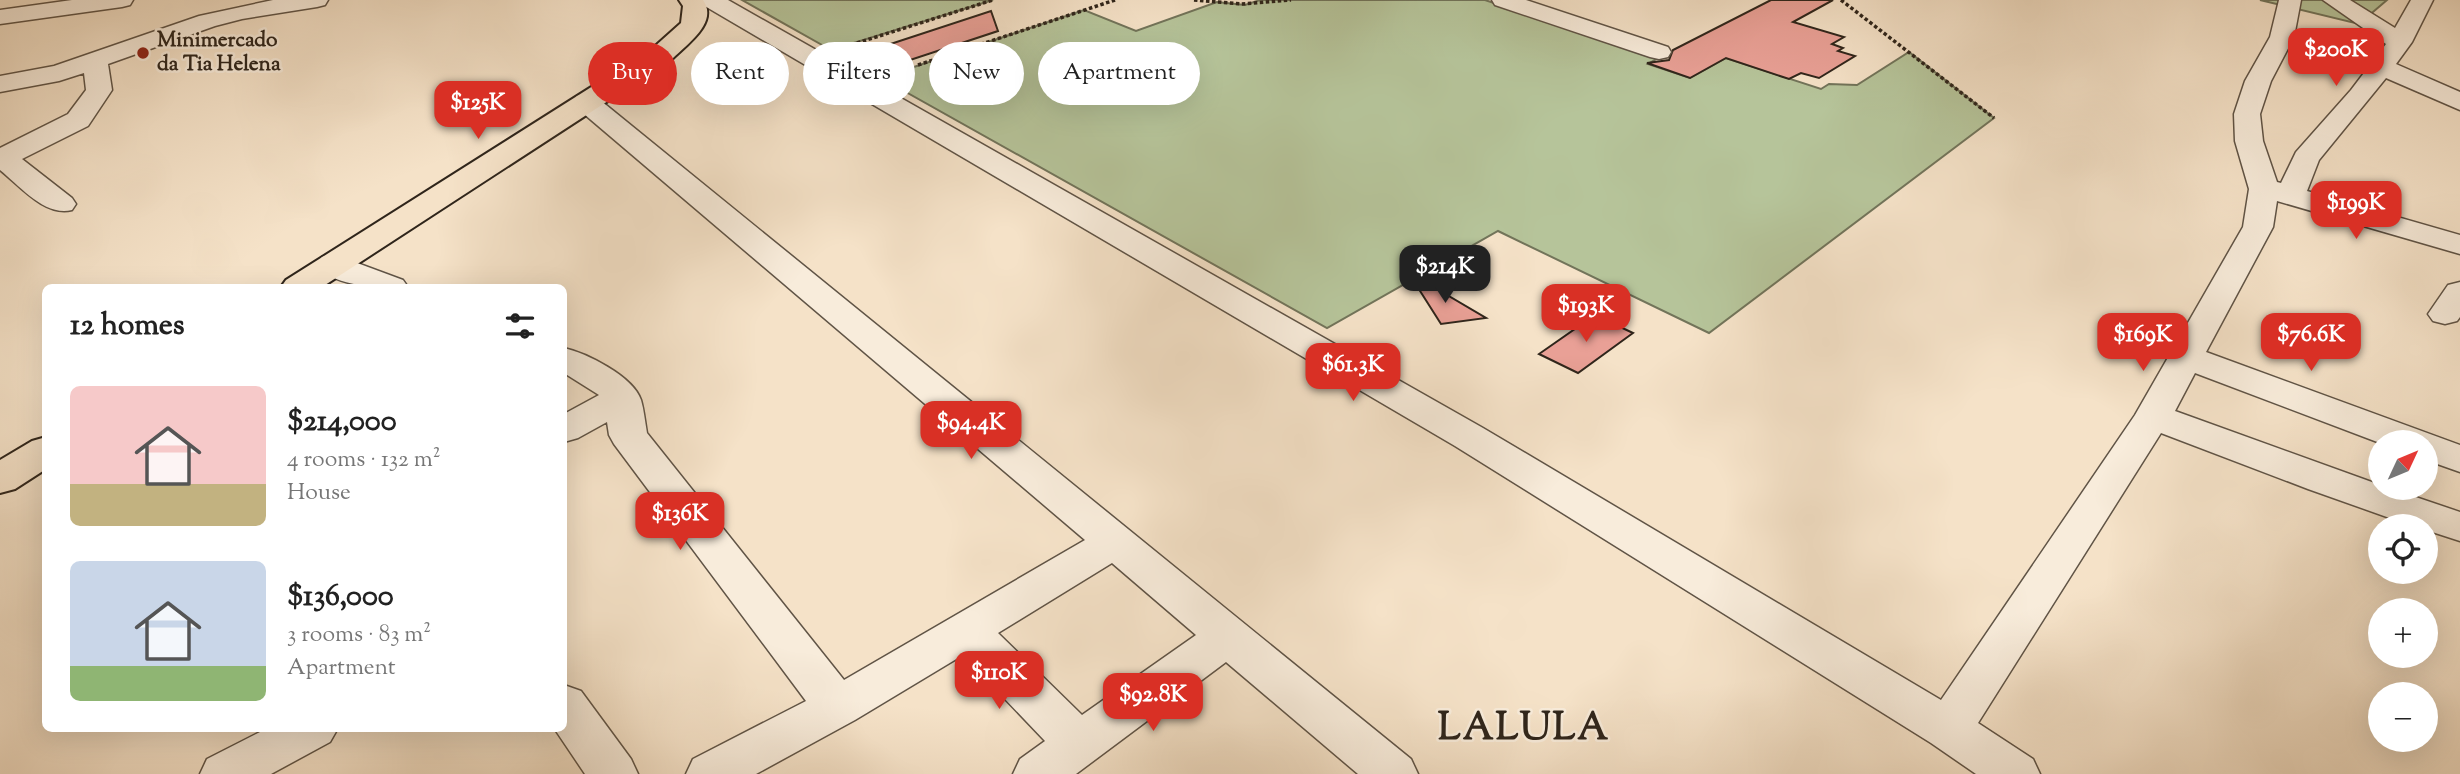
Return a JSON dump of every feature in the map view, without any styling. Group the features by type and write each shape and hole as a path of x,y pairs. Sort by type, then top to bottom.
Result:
{"main road":[{"path":"303,284 679,40 693,25 695,6 691,0"},
{"path":"0,479 42,453"}],"street":[{"path":"0,17 122,0"},
{"path":"0,84 60,73 207,21 241,12 317,0"},
{"path":"711,0 1469,437 1948,729 2015,774"},
{"path":"1503,0 1659,52"},
{"path":"2290,0 2282,37 2258,81 2247,114 2249,141 2277,191 2460,245"},
{"path":"2334,0 2400,42"},
{"path":"1948,729 2153,416 2277,191 2360,96 2400,42 2423,0"},
{"path":"61,204 1,158 78,120 99,90 95,62"},
{"path":"2380,66 2460,102"},
{"path":"586,102 817,291 1113,543 1393,774"},
{"path":"2413,231 2440,222 2460,220"},
{"path":"333,264 383,284"},
{"path":"2184,356 2382,430"},
{"path":"567,361 607,382 622,398 628,435 838,707"},
{"path":"567,428 622,398"},
{"path":"2153,416 2322,480 2460,527"},
{"path":"2438,451 2460,459"},
{"path":"711,774 838,707 1113,543"},
{"path":"967,630 1079,744"},
{"path":"1038,774 1227,637"},
{"path":"567,708 613,774"},
{"path":"225,774 305,732"}],"path":[{"path":"860,42 993,0"},
{"path":"918,65 1115,0"},
{"path":"1194,0 1241,4 1291,0"},
{"path":"1231,0 1241,4 1252,0"},
{"path":"1841,0 1994,118"}],"green space":[{"path":"742,0 993,0 857,42 817,42"},
{"path":"1260,0 1485,0 1658,58 1648,64 1690,78 1726,58 1821,89 1829,84 1857,85 1909,52 1994,118 1709,333 1498,231 1327,328 929,105 1024,105 1024,42 988,42 1084,10 1136,31 1217,2 1245,5"},
{"path":"2260,0 2387,0 2359,24"},
{"path":"929,62 929,105 915,97 915,67"}],"building":[{"path":"1771,0 1833,0 1793,22 1844,37 1832,44 1843,48 1838,51 1855,56 1819,78 1801,73 1789,79 1726,58 1690,78 1647,63 1669,60 1673,50"},
{"path":"991,11 998,31 965,42 929,42 929,54 915,58 915,42 897,42"},
{"path":"1408,272 1486,318 1441,324"},
{"path":"1595,315 1633,333 1578,373 1539,354"}],"place":[{"name":"Minimercado da Tia Helena","path":"143,53"}],"district":[{"name":"LALULA","path":"1524,730"}]}
